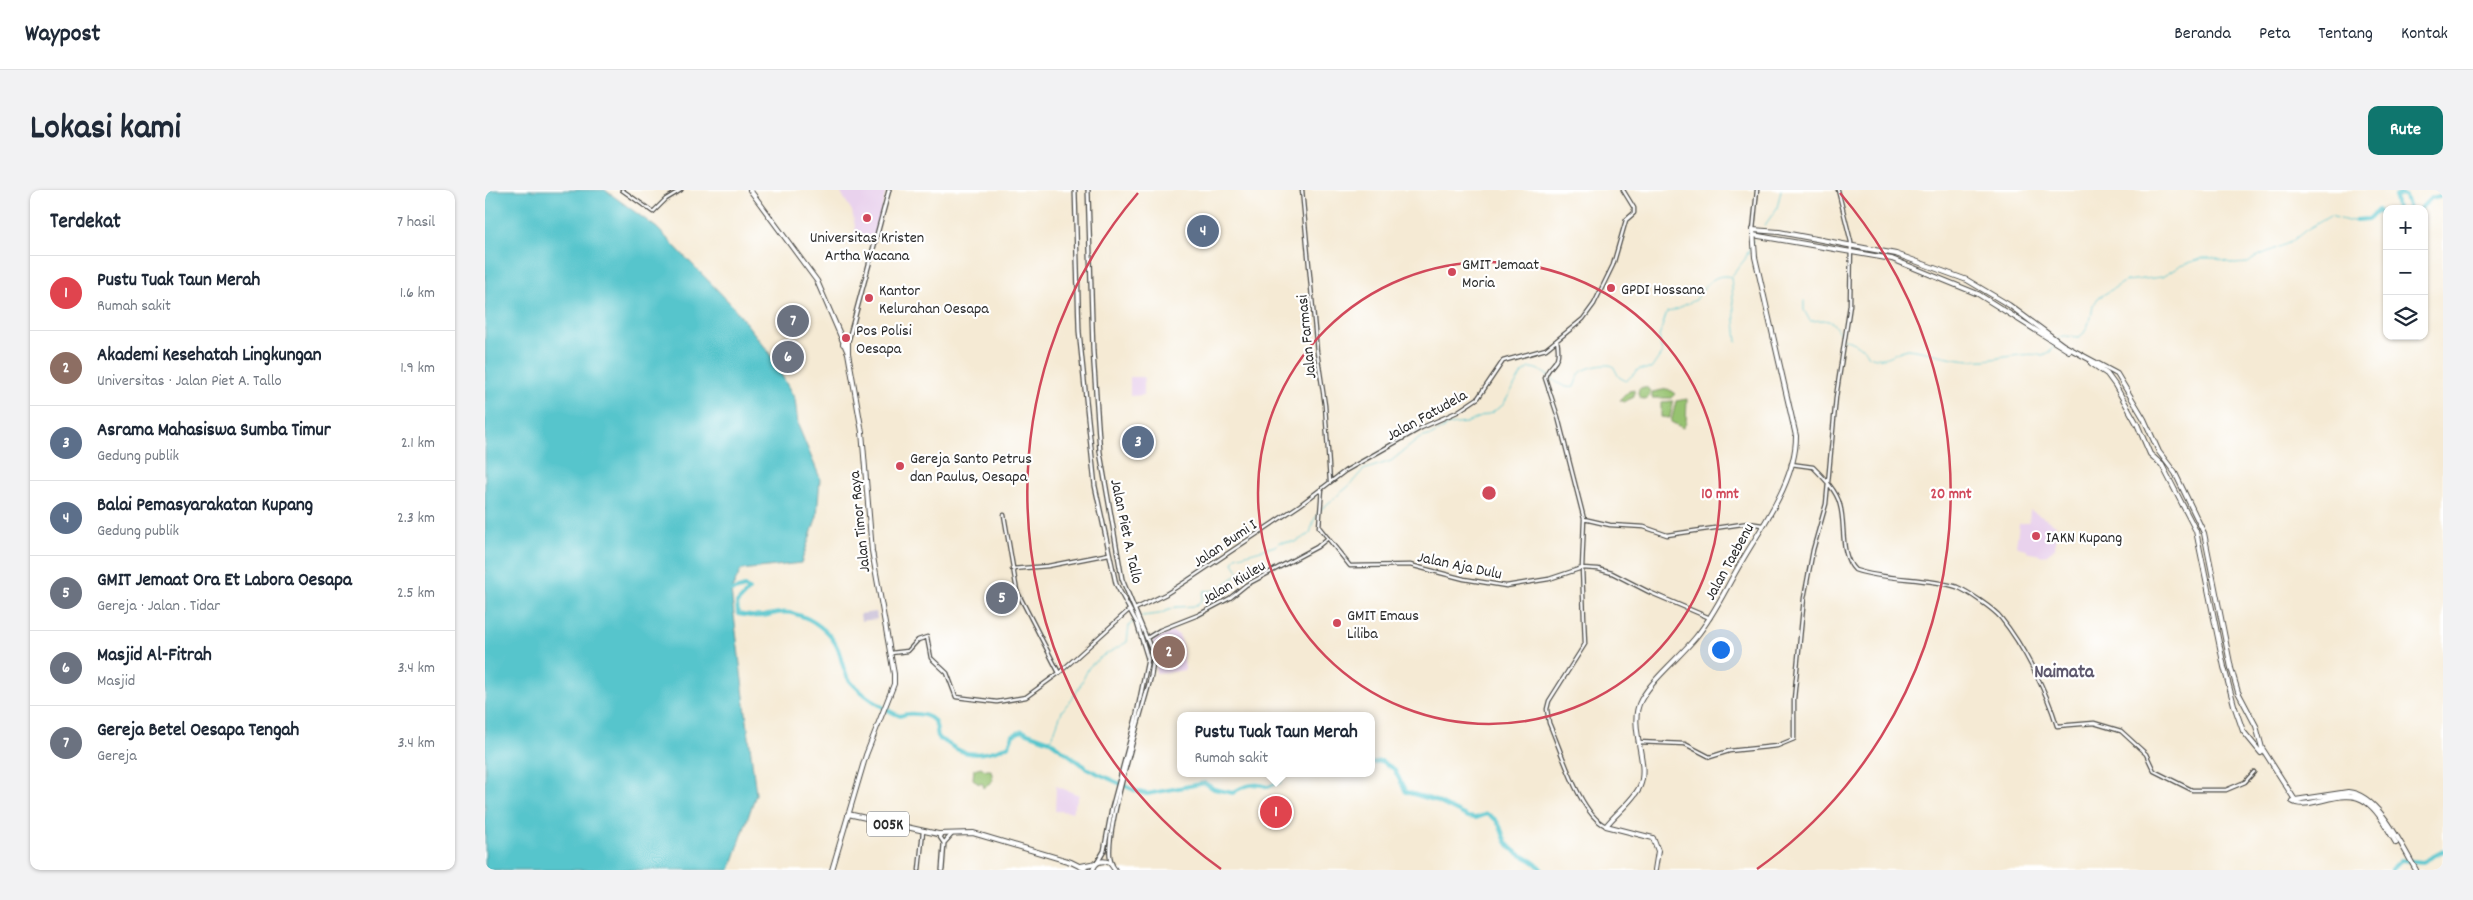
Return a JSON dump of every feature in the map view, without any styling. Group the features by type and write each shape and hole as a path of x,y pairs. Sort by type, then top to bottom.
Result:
{"main road":[{"name":"Jalan Timor Raya","path":"750,190 817,282 825,296 848,353 862,432 871,545 895,680 866,755 832,870"},
{"path":"848,353 848,342 889,190"},
{"name":"Jalan Piet A. Tallo","path":"1075,190 1079,330 1094,470 1101,515 1118,591 1147,638 1154,656 1154,667 1126,762"},
{"name":"Jalan Piet A. Tallo","path":"1088,190 1093,351 1103,469 1123,579 1135,609 1148,659 1126,762 1104,851 1097,863"},
{"path":"1753,230 1779,232 1896,254 1967,280 2009,305 2041,332"},
{"name":"Jalan Taebenu","path":"1606,826 1641,785 1642,772 1637,717 1642,698 1697,637 1710,618 1783,487 1791,464 1796,438 1754,245 1753,230"},
{"path":"1753,237 1775,238 1892,259 1969,290 2097,366 2111,380 2137,424 2150,454 2162,465 2194,526 2199,542 2224,667 2239,722 2245,734 2265,757 2293,799 2298,801 2343,793 2356,793 2372,803 2415,870"},
{"path":"843,344 848,342"},
{"path":"2063,346 2117,374 2144,419 2159,452 2169,463 2182,486 2205,539 2234,677 2244,707 2256,726 2265,757"},
{"path":"1094,470 1103,469"},
{"path":"1101,515 1110,513"},
{"name":"Jalan Piet A. Tallo","path":"1115,869 1109,853 1116,801"},
{"name":"005K","path":"848,814 938,834 973,833 1081,866 1087,870"},
{"path":"1606,826 1653,838 1658,851 1655,870"},
{"path":"938,834 944,843"},
{"path":"942,870 944,843 952,834"},
{"path":"1093,870 1097,863 1106,861 1115,869"},
{"name":"005K","path":"1081,866 1097,863"}],"street":[{"path":"622,190 655,212 666,199 681,190"},
{"name":"Jalan Farmasi","path":"1302,190 1317,352 1325,405 1330,482"},
{"name":"Jalan Fatudela","path":"1323,488 1397,441 1457,412 1478,398 1503,361 1542,351 1581,322 1594,304 1613,265 1626,221 1634,208 1623,190"},
{"name":"Jalan Taebenu","path":"1753,230 1757,190"},
{"path":"1638,742 1684,743 1710,758 1729,751 1777,746 1793,740 1794,699 1804,598 1813,550 1825,510 1844,340 1850,305 1851,246 1838,190"},
{"path":"1557,340 1557,360 1545,376 1558,417 1584,518 1582,568 1585,644 1553,692 1547,709 1549,723 1583,804 1597,821 1606,826"},
{"path":"1791,464 1813,467 1828,484 1840,503 1844,542 1853,569 1873,575 1957,587 1997,614 2026,659 2050,702 2057,726 2094,723 2121,731 2146,754 2154,771 2192,790 2226,790 2249,779 2254,772"},
{"name":"Jalan Aja Dulu","path":"1323,488 1319,524 1350,566 1410,565 1501,586 1545,580 1582,568 1612,573 1642,589 1710,618"},
{"name":"Jalan Bumi I","path":"1135,609 1166,594 1188,580 1323,488"},
{"path":"1004,515 1017,591 1059,673"},
{"path":"1584,518 1610,525 1644,526 1667,534 1749,523 1762,525"},
{"name":"Jalan Kiuleu","path":"1147,638 1160,630 1197,615 1230,598 1246,585 1328,538"},
{"path":"1012,569 1049,566 1109,554"},
{"path":"890,654 908,651 921,638 928,637 931,658 947,674 955,695 967,699 997,702 1022,698 1059,673 1129,610"},
{"path":"919,870 923,831"}],"shaded area":[{"name":"Universitas Kristen Artha Wacana","path":"839,190 886,190 874,244 858,242 852,211"},
{"path":"1130,377 1144,377 1144,395 1130,396"},
{"name":"IAKN Kupang","path":"2030,510 2056,525 2055,548 2044,556 2027,552 2027,550 2016,546 2019,524 2029,522"},
{"path":"876,612 877,619 861,621 860,614"},
{"path":"1172,632 1179,635 1182,643 1185,670 1156,674 1156,655 1152,640"},
{"path":"1056,786 1079,795 1072,812 1055,811"}],"green space":[{"path":"1646,387 1649,388 1649,398 1642,399 1639,398 1638,391 1639,388"},
{"path":"1668,389 1675,394 1671,398 1652,398 1652,392"},
{"path":"1634,390 1634,397 1624,402 1620,400 1629,391"},
{"path":"1687,399 1686,423 1683,428 1671,422 1676,401"},
{"path":"1673,401 1670,418 1661,417 1661,402"},
{"path":"981,767 985,770 991,770 993,780 984,788 983,784 977,783 973,779 974,769"}],"water":[{"path":"485,190 605,190 657,228 731,304 768,351 795,399 798,425 820,478 817,516 801,563 741,570 731,591 756,794 730,870 485,870"}],"waterway":[{"path":"1765,225 1777,208 1781,190"},
{"path":"2396,205 2395,197 2400,194 2405,196 2408,205"},
{"path":"2424,205 2431,198 2443,195"},
{"path":"2356,220 2369,219 2378,210 2383,215"},
{"path":"2058,338 2063,336 2079,337 2084,333 2091,318 2093,306 2098,298 2126,281 2162,277 2180,266 2203,258 2214,258 2234,264 2248,263 2258,256 2291,242 2306,230 2330,216 2348,221 2356,220"},
{"path":"1731,277 1745,259 1753,240"},
{"path":"1142,616 1159,614 1176,607 1196,606 1201,602 1204,591 1218,590 1239,572 1233,563 1236,557 1275,546 1279,542 1295,542 1310,534 1313,522 1320,510 1349,486 1363,470 1391,461 1420,438 1432,435 1449,425 1466,423 1491,413 1503,405 1522,373 1530,368 1536,369 1563,386 1568,387 1574,387 1581,372 1597,366 1613,366 1619,377 1626,381 1639,369 1651,369 1662,353 1659,336 1667,312 1696,300 1702,290 1719,277 1731,277 1737,342"},
{"path":"1804,301 1804,310 1810,321 1824,320 1832,322 1843,338 1864,348 1869,356 1875,358 1885,358 1908,349 1974,360 2022,355 2042,356 2051,351 2055,344"},
{"path":"731,591 745,587 749,590 737,603 738,614 757,617 788,613 814,622 831,637 838,649 848,678 860,691 880,706 900,716 914,714 929,717 936,725 939,739 961,751 979,754 998,750 1009,745 1013,735 1022,731 1050,741 1088,769 1136,791 1147,794 1205,783 1214,789 1233,793 1250,785 1268,787 1279,782 1283,777"},
{"path":"1043,740 1052,738 1062,711 1078,690 1089,667 1101,657 1127,642 1129,626 1133,621"},
{"path":"1375,762 1381,761 1394,769 1406,792 1434,800 1468,817 1476,818 1487,814 1500,826 1507,844 1519,854 1534,862 1542,870"},
{"path":"2391,870 2401,860 2423,862 2443,851"},
{"path":"2262,870 2269,868 2270,870"}],"place":[{"name":"Universitas Kristen Artha Wacana","path":"867,218"},
{"name":"Balai Pemasyarakatan Kupang","path":"1203,231"},
{"name":"GMIT Jemaat Moria","path":"1452,272"},
{"name":"GPDI Hossana","path":"1611,288"},
{"name":"Kantor Kelurahan Oesapa","path":"869,298"},
{"name":"Gereja Betel Oesapa Tengah","path":"793,321"},
{"name":"Pos Polisi Oesapa","path":"846,338"},
{"name":"Masjid Al-Fitrah","path":"788,357"},
{"name":"Asrama Mahasiswa Sumba Timur","path":"1138,442"},
{"name":"Gereja Santo Petrus dan Paulus, Oesapa","path":"900,466"},
{"name":"IAKN Kupang","path":"2036,536"},
{"name":"GMIT Jemaat Ora Et Labora Oesapa","path":"1002,598"},
{"name":"GMIT Emaus Liliba","path":"1337,623"},
{"name":"Akademi Kesehatah Lingkungan","path":"1169,652"},
{"name":"Pustu Tuak Taun Merah","path":"1276,812"}],"district":[{"name":"Naimata","path":"2064,670"}]}
